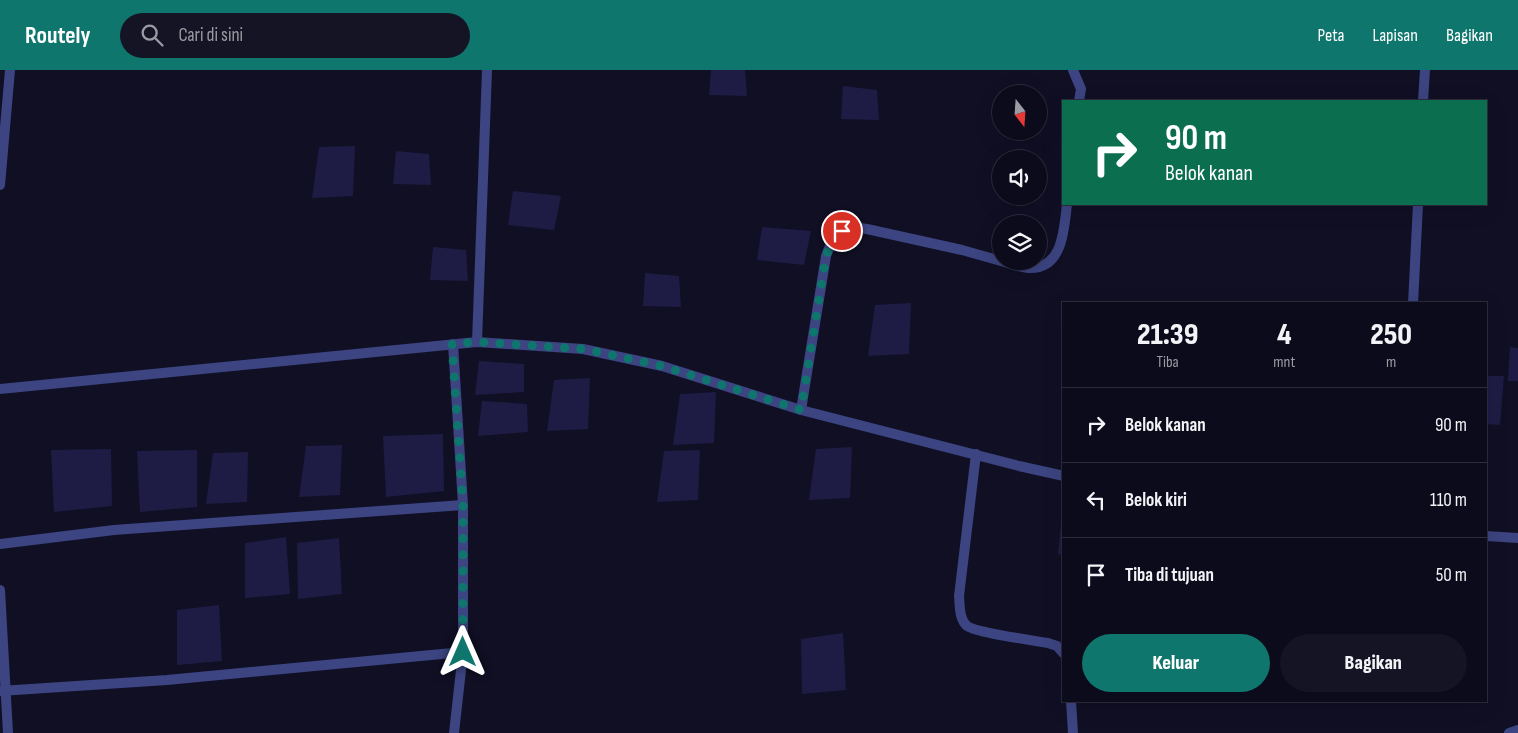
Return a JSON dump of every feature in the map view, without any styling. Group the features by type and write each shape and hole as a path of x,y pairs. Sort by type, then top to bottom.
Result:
{"street":[{"path":"0,185 10,70"},
{"path":"477,342 487,70"},
{"path":"1073,70 1081,89 1079,100"},
{"path":"1423,100 1425,70"},
{"path":"1047,265 1056,256 1064,229 1067,205"},
{"path":"1413,302 1418,205"},
{"path":"801,410 826,256 836,234 848,229 867,229 992,258"},
{"path":"0,389 477,342 592,351 662,366 801,410 1062,476"},
{"path":"452,344 463,505 463,652 454,733"},
{"path":"976,454 959,596 962,619 967,626 980,631 1048,643 1057,646 1062,652"},
{"path":"0,544 114,530 463,505"},
{"path":"1487,536 1518,538"},
{"path":"0,590 3,691 8,733"},
{"path":"3,691 167,680 463,652"},
{"path":"1071,702 1073,733"},
{"path":"1509,733 1518,730"}],"building":[{"path":"711,70 745,70 747,96 709,95"},
{"path":"843,86 877,90 879,120 841,119"},
{"path":"355,146 353,196 312,198 319,147"},
{"path":"396,151 429,154 431,185 393,184"},
{"path":"513,191 561,196 554,230 508,225"},
{"path":"762,227 811,231 804,265 757,260"},
{"path":"433,247 466,250 468,281 430,280"},
{"path":"645,273 679,276 681,307 643,306"},
{"path":"911,303 909,354 868,356 875,305"},
{"path":"1510,347 1518,348 1518,381 1508,381"},
{"path":"479,361 524,364 524,392 475,395"},
{"path":"1487,376 1504,376 1500,425 1487,424"},
{"path":"590,378 588,429 547,431 554,380"},
{"path":"716,392 714,443 673,445 680,394"},
{"path":"482,401 527,404 528,432 478,436"},
{"path":"443,434 444,491 386,497 383,436"},
{"path":"342,445 340,495 299,497 306,446"},
{"path":"852,447 850,498 809,500 816,449"},
{"path":"111,449 112,506 54,512 51,450"},
{"path":"197,450 197,507 140,512 137,451"},
{"path":"700,450 698,500 657,502 664,451"},
{"path":"248,452 247,502 206,504 213,453"},
{"path":"1062,513 1062,555 1058,554"},
{"path":"286,537 290,594 245,598 245,543"},
{"path":"339,538 342,594 298,599 297,543"},
{"path":"219,605 222,661 177,665 177,610"},
{"path":"843,633 846,690 802,694 801,639"}],"route":[{"path":"463,652 463,505 452,344 477,342 584,349 662,366 801,410 826,256 836,234 842,231"}]}
